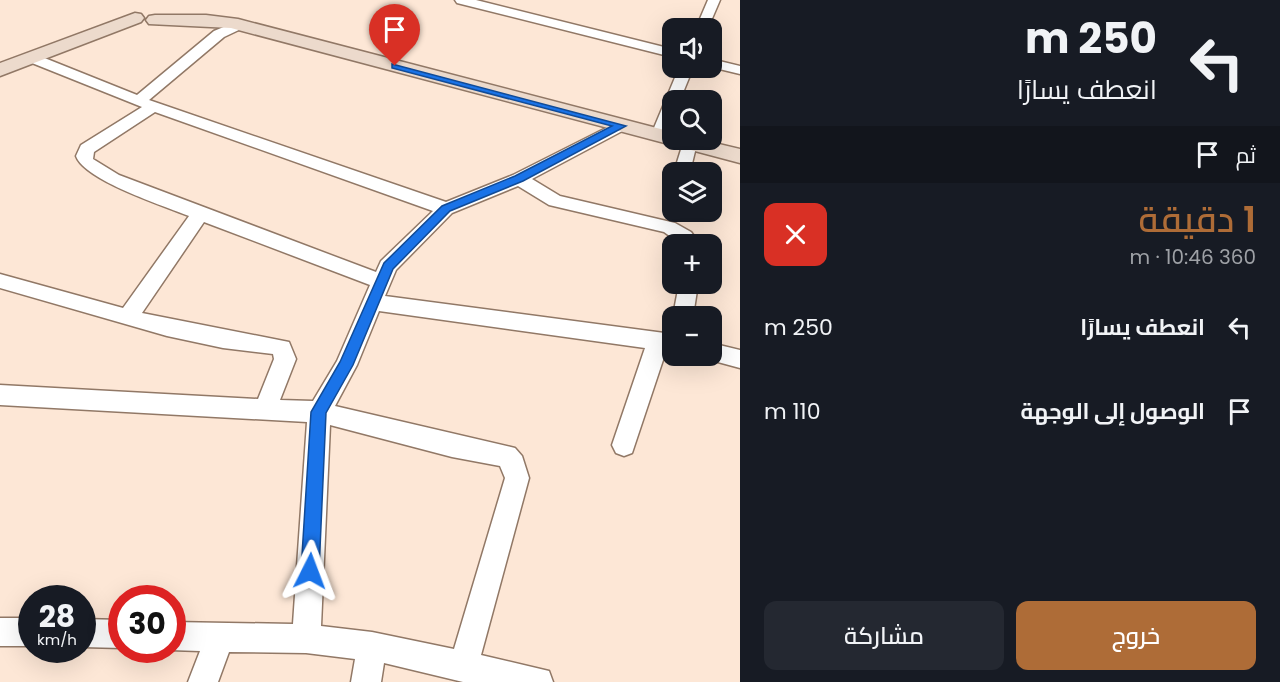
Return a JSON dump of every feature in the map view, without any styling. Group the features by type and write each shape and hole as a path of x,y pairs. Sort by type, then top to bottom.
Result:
{"street":[{"path":"461,0 662,50"},
{"path":"706,18 714,0"},
{"path":"155,20 177,16 196,1 212,15 235,24 662,136"},
{"path":"0,70 32,58 128,10"},
{"path":"0,58 128,10 155,20 206,20 235,24"},
{"path":"235,24 219,34 146,104 87,149 84,156 86,162 113,178 200,214 381,282"},
{"path":"32,58 146,104 446,208"},
{"path":"722,66 740,70"},
{"path":"306,639 319,412 346,365 388,266 446,208 519,179 621,126"},
{"path":"717,150 740,156"},
{"path":"519,179 555,201 662,218"},
{"path":"129,316 200,214"},
{"path":"673,222 683,234"},
{"path":"0,281 57,299 225,340 266,343 282,348 285,359 265,410"},
{"path":"373,302 662,342"},
{"path":"624,445 662,350"},
{"path":"722,355 740,359"},
{"path":"0,395 319,412 452,446 507,456 513,464 517,478 463,667"},
{"path":"0,632 18,632"},
{"path":"186,636 306,639 372,646 538,682"},
{"path":"203,682 220,637"},
{"path":"366,682 372,646"}],"route":[{"path":"310,571 319,412 346,365 388,266 446,208 519,179 621,126 395,66"}]}
